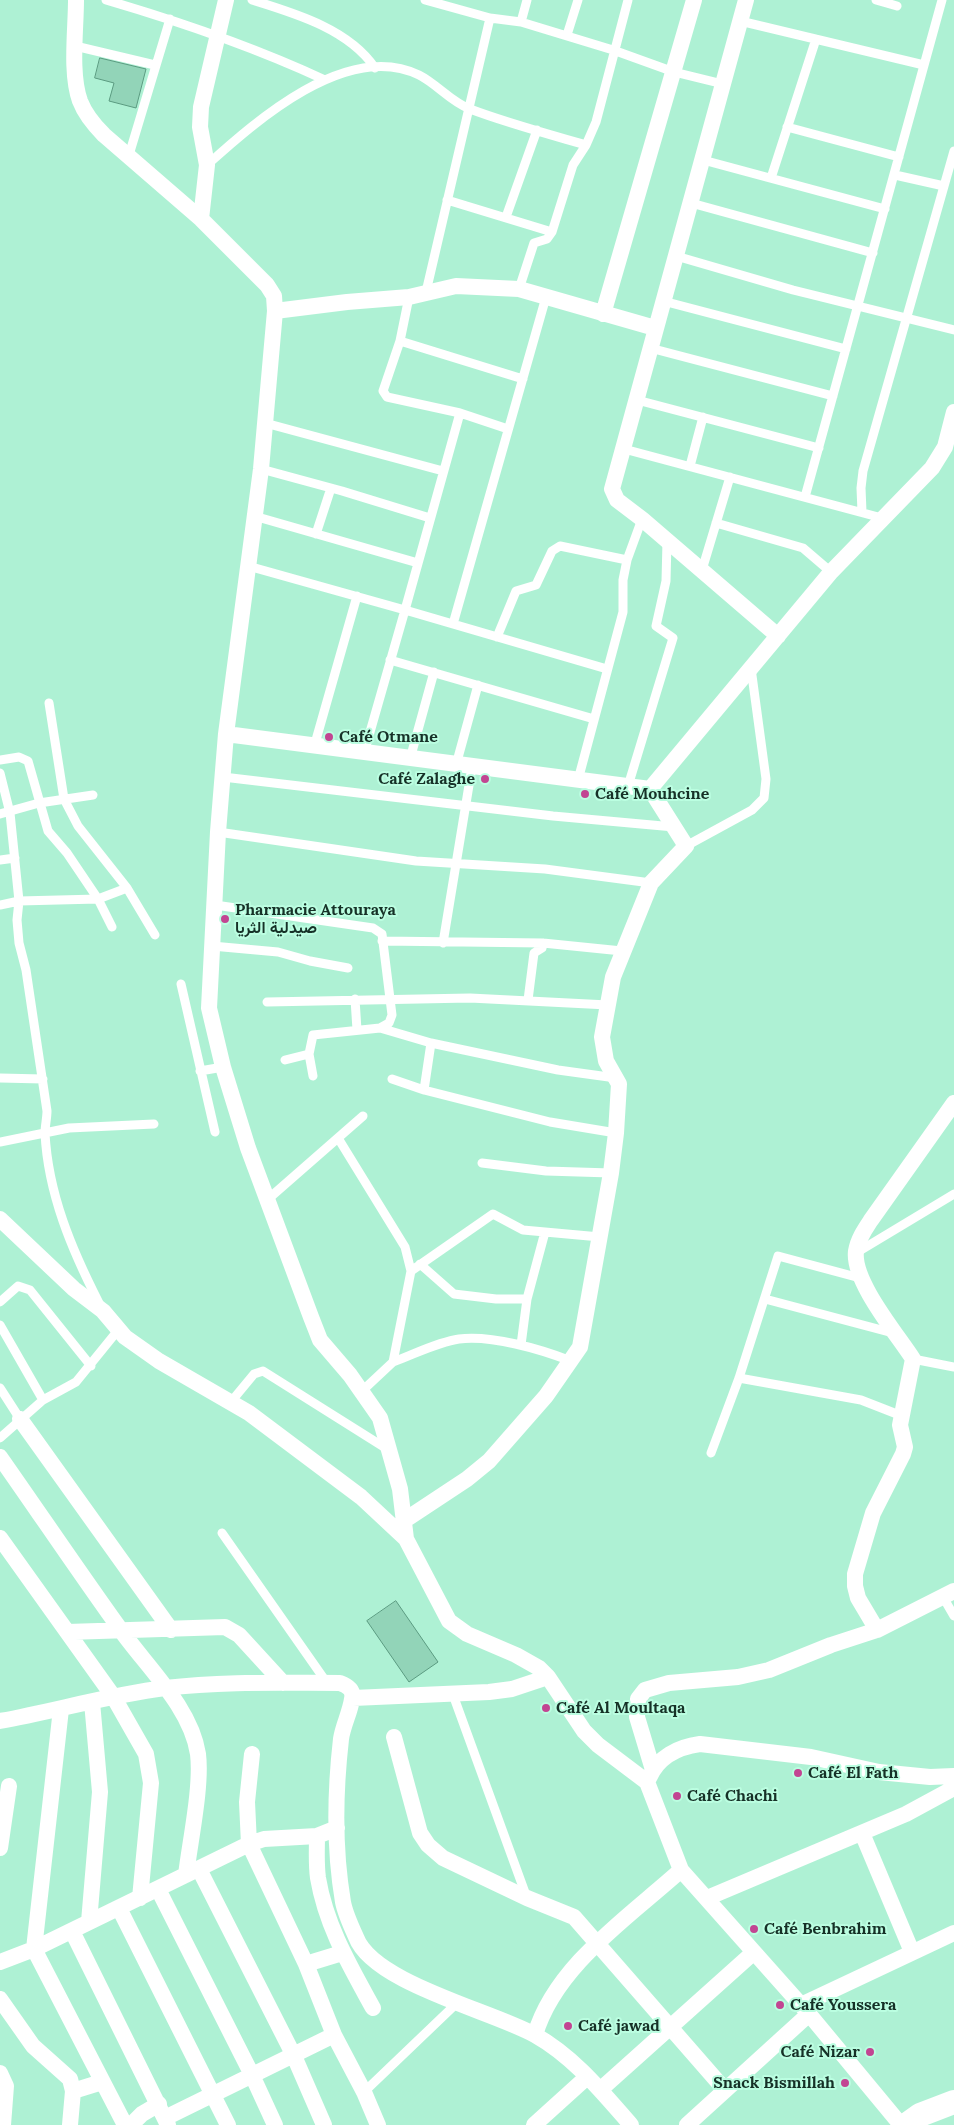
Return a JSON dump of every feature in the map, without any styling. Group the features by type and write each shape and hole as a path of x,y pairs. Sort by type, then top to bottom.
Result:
{"main road":[{"path":"906,2125 920,2115 954,2102"}],"street":[{"path":"76,0 75,75 80,100 90,120 104,135 201,219 267,285 274,296 275,311 261,469 226,734 218,832 210,1008 223,1067 267,1200 320,1340 362,1391 380,1418 400,1489 406,1539"},
{"path":"201,219 207,166 200,127 201,107 226,0"},
{"path":"602,314 694,0"},
{"path":"746,0 612,489 613,496 642,518 778,636"},
{"path":"275,311 409,297 456,286 518,289 655,328"},
{"path":"650,789 832,572 932,468 948,440 954,412"},
{"path":"226,734 314,747 650,789 686,846 651,883 613,977 602,1037 603,1050 608,1067 619,1086 616,1132 611,1173 582,1340 571,1361 546,1396 489,1461 467,1480 405,1520"},
{"path":"877,1630 858,1598 854,1580 873,1513 905,1448 900,1427 913,1360 860,1278 856,1253 860,1239 871,1220 954,1102"},
{"path":"0,1219 74,1289 103,1311 125,1337 159,1361 249,1414 361,1496 406,1539 449,1621 467,1634 516,1655 539,1668 548,1677 584,1730 598,1744 650,1776"},
{"path":"20,1419 171,1630"},
{"path":"0,1457 121,1632 166,1688 188,1725 198,1754 199,1772 192,1872 294,2056 324,2125"},
{"path":"0,1538 113,1696 137,1736 149,1765 150,1791 140,1898"},
{"path":"901,2125 805,2009 681,1870 650,1776 637,1717 638,1699 645,1690 669,1683 750,1676 877,1630 948,1594"},
{"path":"67,1632 121,1632 217,1627 233,1630 283,1683"},
{"path":"353,1698 512,1689 548,1677"},
{"path":"0,1721 113,1696 166,1688 283,1683 327,1683 347,1686 351,1690 353,1698 345,1720 341,1740 337,1828 343,1904 360,1948 388,1971 456,2003 535,2035 564,2055 588,2077 632,2125"},
{"path":"89,1922 100,1792 92,1702"},
{"path":"61,1709 34,1949 125,2125"},
{"path":"394,1737 420,1833 428,1845 443,1858 527,1898 574,1916 725,2090"},
{"path":"650,1776 661,1759 684,1747 700,1744 811,1757 879,1772 954,1776"},
{"path":"252,1754 247,1802 249,1844 306,1964 334,2035 364,2092 378,2125"},
{"path":"0,1848 9,1786"},
{"path":"707,1898 906,1814 954,1788"},
{"path":"0,1962 34,1949 72,1931 249,1844 264,1839 317,1836 337,1828"},
{"path":"862,1833 912,1952"},
{"path":"317,1836 318,1876 342,1953 373,2008"},
{"path":"535,2035 540,2016 559,1984 598,1943 681,1870"},
{"path":"158,1889 252,2075 275,2125"},
{"path":"119,1908 228,2125"},
{"path":"72,1931 164,2116"},
{"path":"687,2125 725,2090 805,2009 912,1952 954,1933"},
{"path":"600,2090 754,1952"},
{"path":"306,1964 342,1953"},
{"path":"0,1999 33,2046 70,2079 73,2091 70,2125"},
{"path":"131,2125 142,2114 164,2116 294,2056 334,2035"},
{"path":"0,2073 6,2086 3,2125"},
{"path":"534,2125 588,2077"},
{"path":"73,2091 102,2082"}],"lane":[{"path":"106,0 219,35 268,54 325,80"},
{"path":"252,0 279,8 333,31 366,54 375,68"},
{"path":"425,0 458,4 490,18 521,22 613,50 674,72 723,84"},
{"path":"521,22 527,0"},
{"path":"567,36 578,0"},
{"path":"518,289 534,243 547,239 552,232 573,165 586,145 596,122 613,50 628,0"},
{"path":"876,0 898,6"},
{"path":"805,497 856,306 873,253 942,0"},
{"path":"426,292 490,18"},
{"path":"129,155 170,19"},
{"path":"740,20 924,65"},
{"path":"771,178 816,39"},
{"path":"75,46 155,65"},
{"path":"207,166 243,133 281,105 325,80 351,71 375,68 397,68 419,75 468,108 586,145"},
{"path":"787,127 899,157"},
{"path":"506,217 537,130"},
{"path":"862,512 861,488 864,471 954,151"},
{"path":"703,160 885,209"},
{"path":"894,175 944,186"},
{"path":"447,200 552,232"},
{"path":"691,203 873,253"},
{"path":"676,256 906,320 954,330"},
{"path":"409,297 400,341 383,391 387,398 460,413 508,429"},
{"path":"453,624 546,297"},
{"path":"663,302 846,349"},
{"path":"400,341 522,379"},
{"path":"650,348 833,396"},
{"path":"637,400 819,448"},
{"path":"364,753 460,413"},
{"path":"690,466 703,417"},
{"path":"265,423 443,471"},
{"path":"624,448 882,518"},
{"path":"261,469 430,518"},
{"path":"702,570 730,477"},
{"path":"316,534 331,488"},
{"path":"254,516 418,563"},
{"path":"578,780 623,612 623,580 627,560 642,518"},
{"path":"716,523 803,548 832,572"},
{"path":"628,786 673,638 656,626 666,581 667,541"},
{"path":"497,637 516,591 536,584 552,551 560,546 627,560"},
{"path":"248,566 607,669"},
{"path":"314,747 357,596"},
{"path":"390,660 594,719"},
{"path":"686,846 752,810 764,798 766,779 751,668"},
{"path":"410,759 434,672"},
{"path":"443,943 465,806 464,766 478,685"},
{"path":"49,703 64,799 78,826 126,888 155,935"},
{"path":"0,760 20,757 28,761 48,831 67,853 98,899 112,927"},
{"path":"0,773 10,813 19,901 17,920 19,943 48,1110 45,1132 49,1170 62,1221 103,1311"},
{"path":"223,777 465,806 674,827"},
{"path":"0,814 10,813 39,803 93,795"},
{"path":"218,832 416,861 545,869 651,883"},
{"path":"0,860 15,858"},
{"path":"0,905 19,901 98,899 126,888"},
{"path":"215,905 373,928 382,934 391,1020 390,1023 380,1028"},
{"path":"382,941 543,943 622,951"},
{"path":"528,1000 534,953 542,948 543,943"},
{"path":"212,946 278,952 310,962 348,968"},
{"path":"181,984 200,1071 216,1132"},
{"path":"267,1002 390,998 528,1000 608,1005"},
{"path":"355,999 356,1030"},
{"path":"313,1076 309,1054 313,1035 380,1028 431,1043 558,1070 616,1078"},
{"path":"424,1090 431,1043"},
{"path":"285,1060 309,1054"},
{"path":"200,1071 223,1067"},
{"path":"0,1078 43,1079"},
{"path":"392,1078 424,1090 550,1122 616,1132"},
{"path":"267,1200 363,1116"},
{"path":"0,1142 45,1132 154,1124"},
{"path":"338,1138 405,1247 411,1271 393,1362"},
{"path":"482,1163 546,1171 611,1173"},
{"path":"856,1253 954,1194"},
{"path":"411,1271 493,1214 523,1230 600,1237"},
{"path":"521,1345 527,1299 545,1232"},
{"path":"712,1453 780,1255 860,1278"},
{"path":"420,1264 454,1294 496,1299 527,1299"},
{"path":"0,1302 18,1286 30,1290 91,1366"},
{"path":"766,1299 895,1333"},
{"path":"0,1325 43,1400"},
{"path":"0,1436 43,1400 76,1382 91,1366 119,1329"},
{"path":"362,1391 393,1362 457,1339 521,1345 571,1361"},
{"path":"913,1360 954,1367"},
{"path":"230,1403 254,1374 263,1371 388,1449"},
{"path":"739,1378 861,1400 902,1416"},
{"path":"0,1388 20,1419"},
{"path":"222,1533 327,1683"},
{"path":"948,1594 954,1616"},
{"path":"452,1692 527,1898"},
{"path":"364,2092 456,2003"}],"building":[{"path":"100,58 146,69 136,108 109,101 114,83 95,78"},
{"path":"396,1601 438,1662 409,1682 367,1621"}],"place":[{"name":"Café Otmane","path":"329,737"},
{"name":"Café Zalaghe","path":"485,779"},
{"name":"Café Mouhcine","path":"585,794"},
{"name":"Pharmacie Attouraya صيدلية الثريا","path":"225,919"},
{"name":"Café Al Moultaqa","path":"546,1708"},
{"name":"Café El Fath","path":"798,1773"},
{"name":"Café Chachi","path":"677,1796"},
{"name":"Café Benbrahim","path":"754,1929"},
{"name":"Café Youssera","path":"780,2005"},
{"name":"Café jawad","path":"568,2026"},
{"name":"Café Nizar","path":"870,2052"},
{"name":"Snack Bismillah","path":"845,2083"}]}
